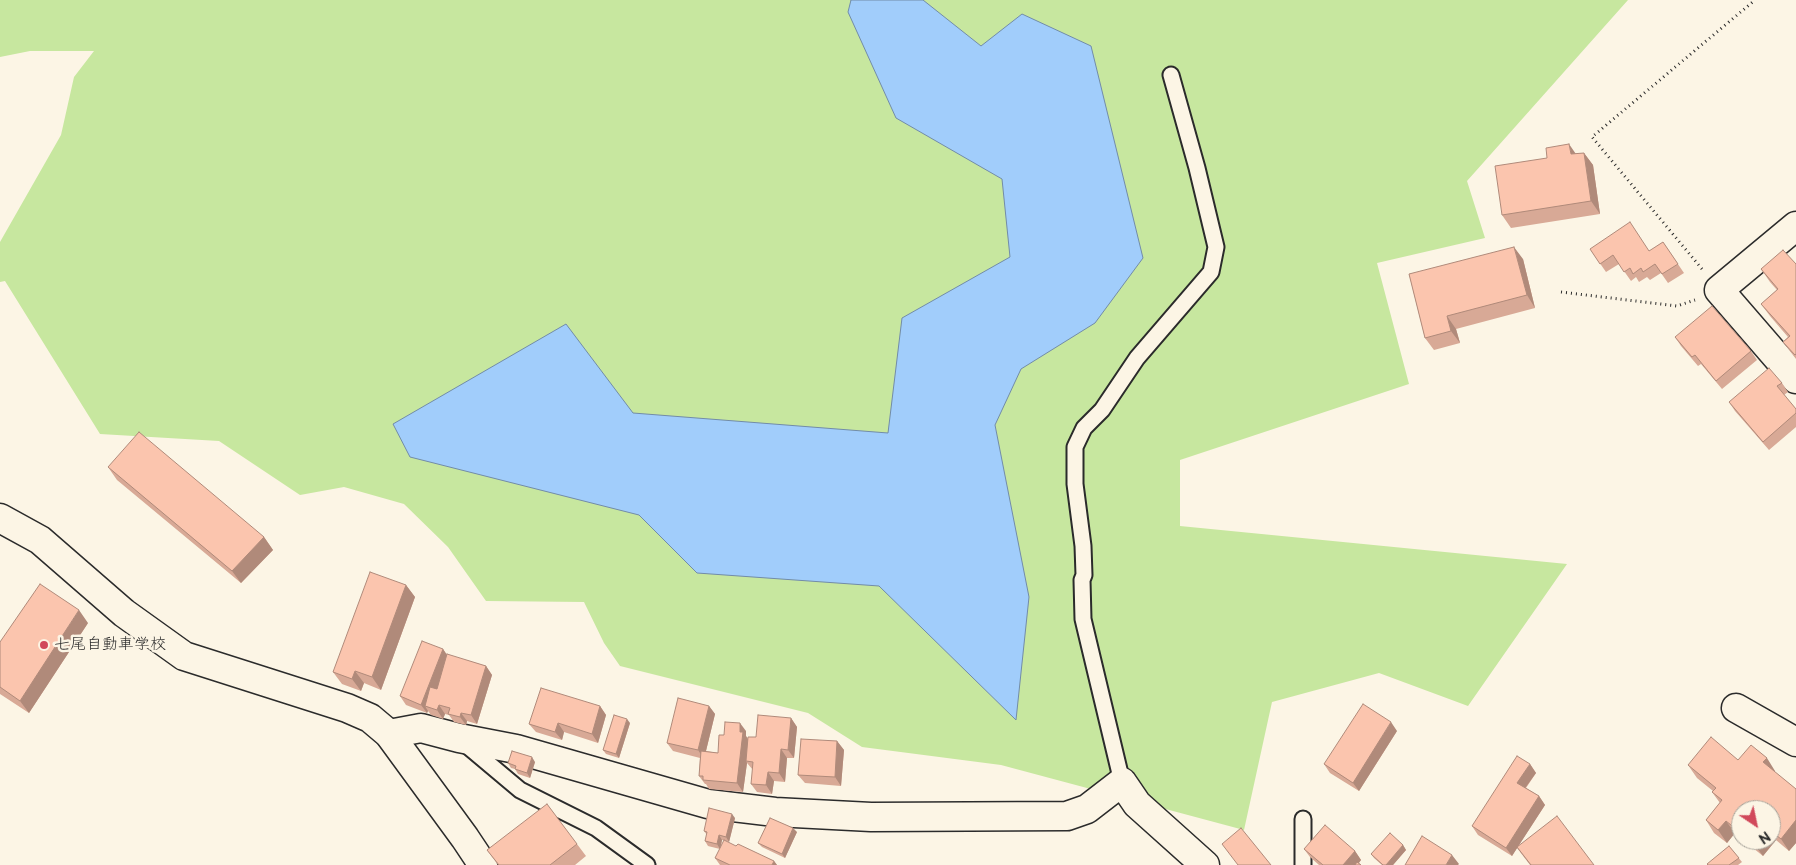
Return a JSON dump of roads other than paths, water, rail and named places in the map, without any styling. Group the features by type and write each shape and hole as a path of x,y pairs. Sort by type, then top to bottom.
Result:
{"street":[{"path":"1796,226 1719,290 1796,379"},
{"path":"0,518 40,540 124,613 184,656 347,708 370,718 389,734 483,865"},
{"path":"1736,708 1796,742"},
{"path":"389,734 421,728 459,738 516,749 708,804 775,812 872,817 1067,816 1087,809 1122,782 1137,804 1204,865"}],"lane":[{"path":"1122,782 1083,619 1083,546 1075,484 1075,447 1084,428 1102,410 1138,358 1211,272 1216,247 1197,168 1170,75"},
{"path":"459,738 520,790 596,828 647,865"},
{"path":"1303,819 1303,865"}],"water":[{"path":"851,0 923,0 981,46 1022,14 1091,46 1143,258 1095,323 1021,369 995,425 1029,597 1016,720 879,586 697,573 639,515 410,457 393,424 566,324 633,413 888,433 902,318 1010,257 1002,179 896,118 848,12"}],"place":[{"name":"七尾自動車学校","path":"44,645"}]}
